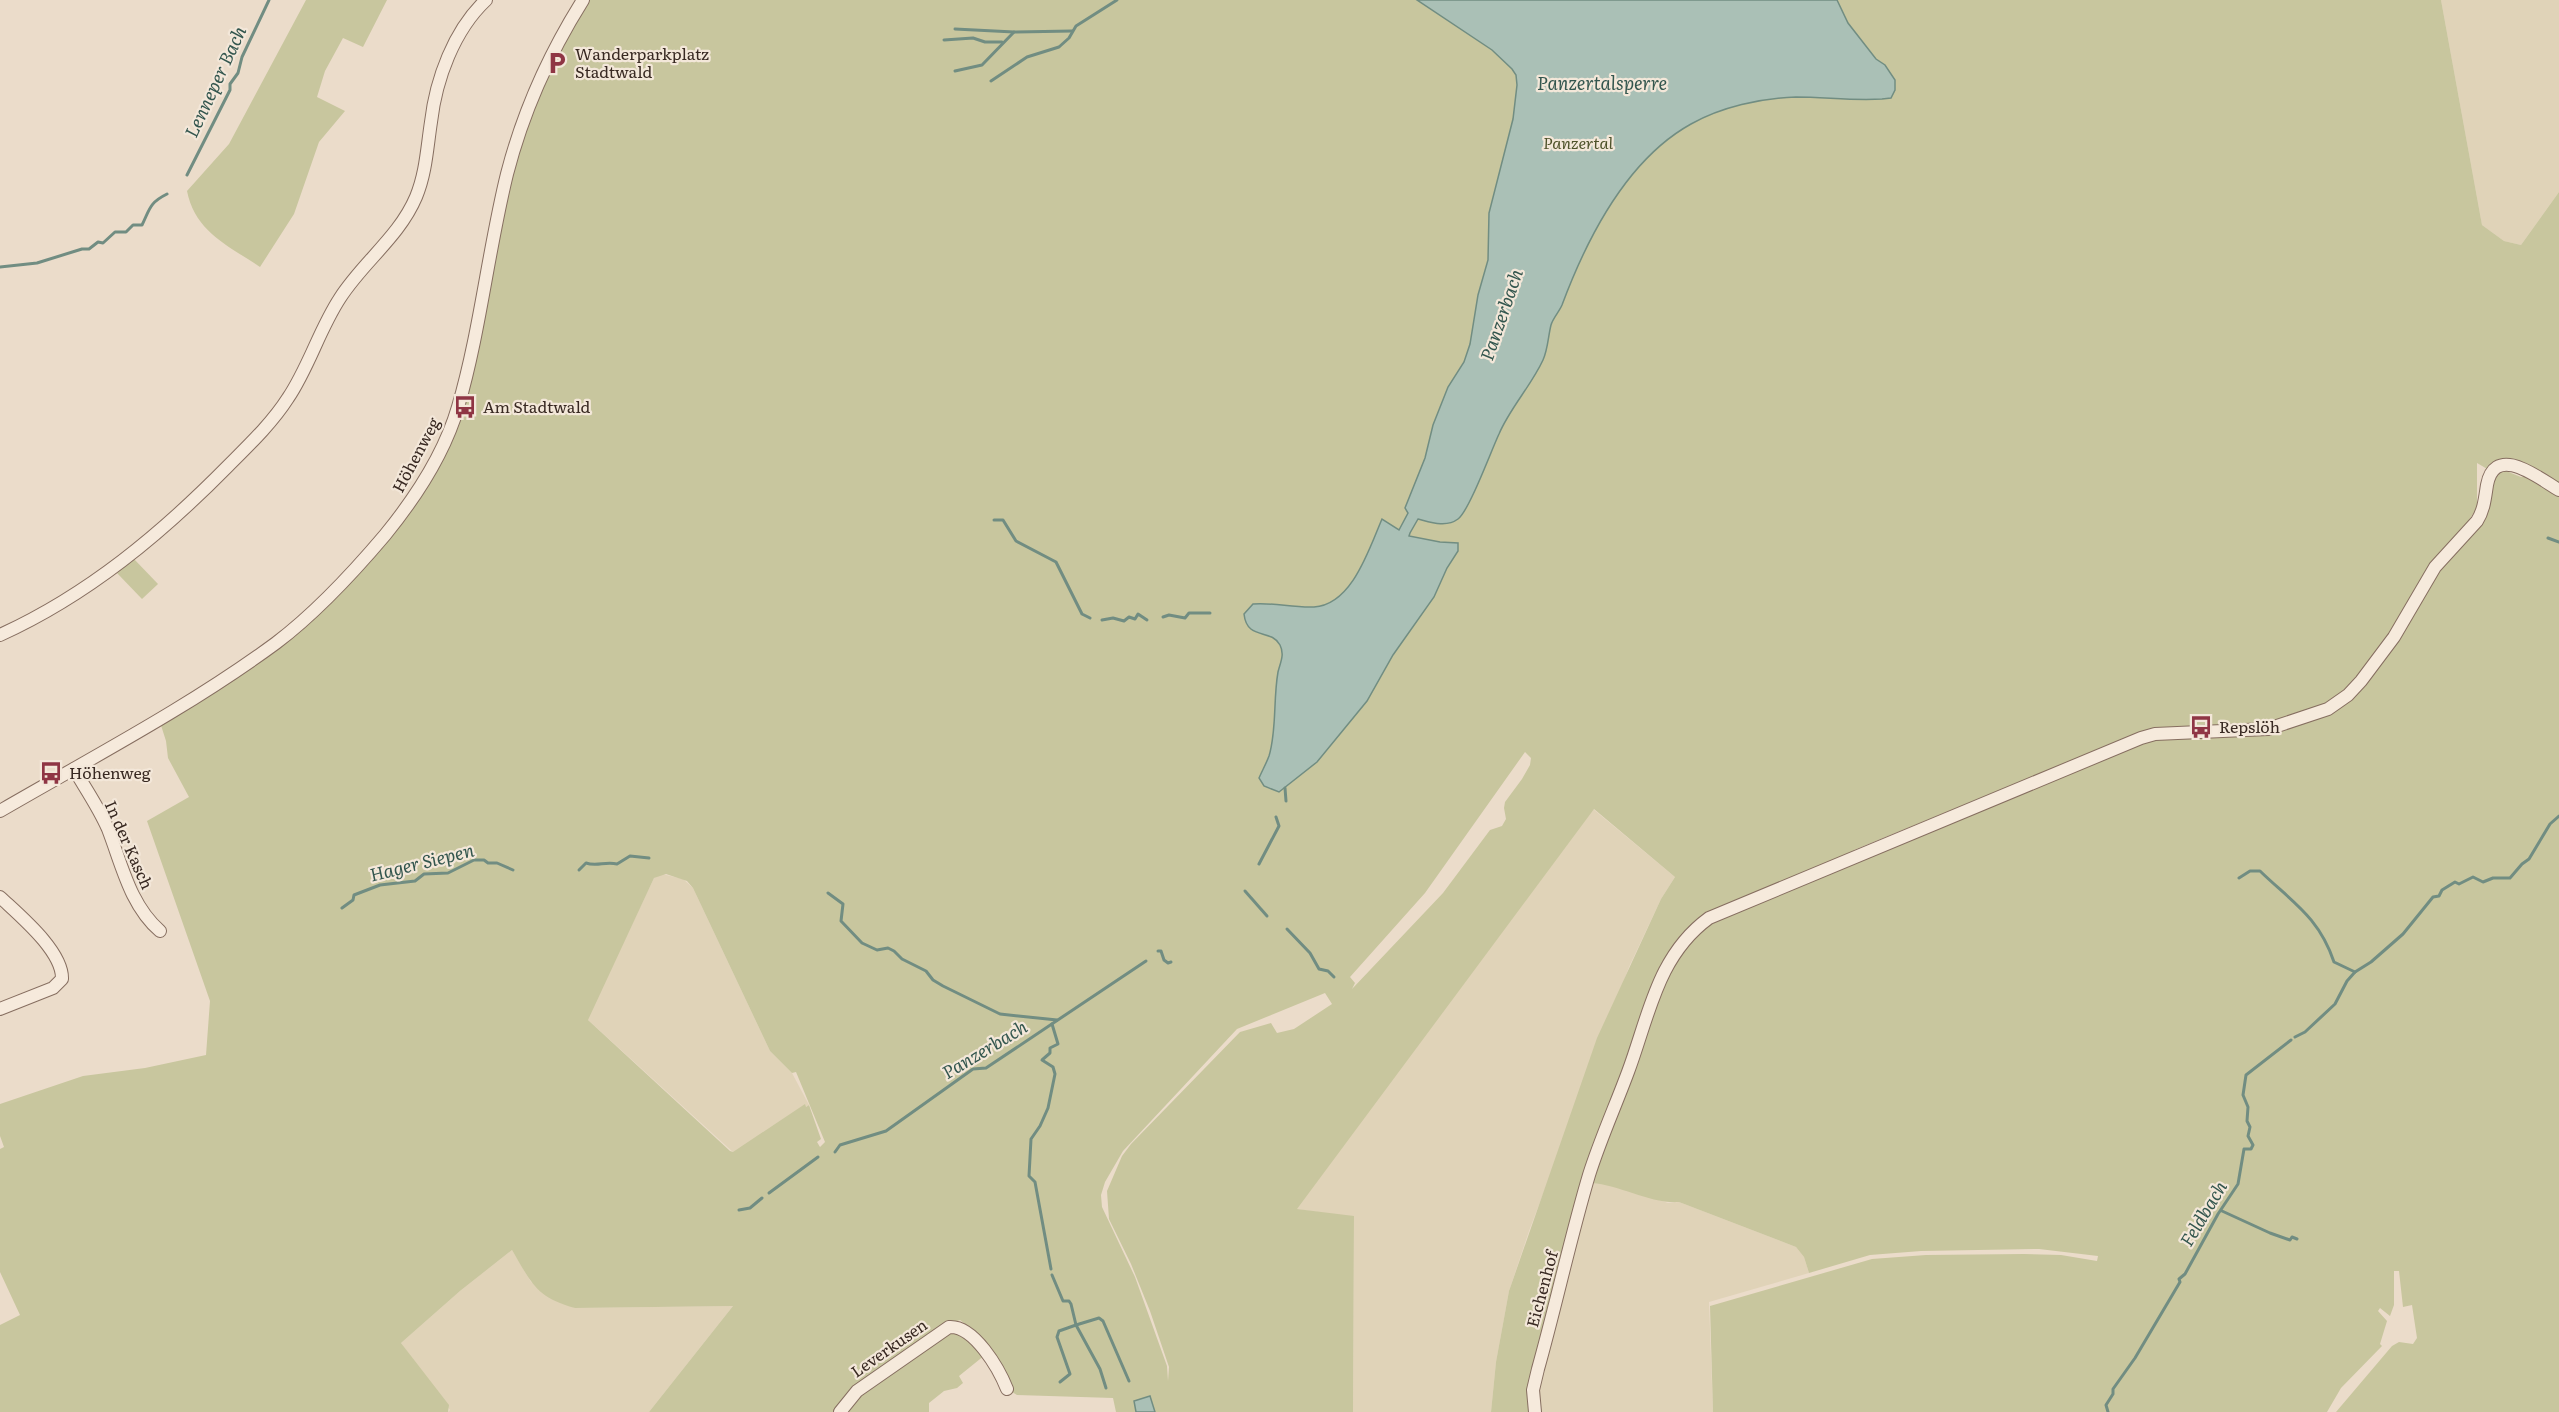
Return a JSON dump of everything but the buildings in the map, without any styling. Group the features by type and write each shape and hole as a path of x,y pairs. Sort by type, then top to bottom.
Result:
{"street":[{"path":"0,635 72,596 146,543 176,518 259,435 287,400 303,373 318,337 340,297 400,225 412,206 426,164 432,110 444,70 466,23 486,0"},
{"name":"Höhenweg","path":"0,811 212,687 277,642 319,606 352,573 411,501 444,444 459,406 501,202 522,125 538,83 582,0"},
{"name":"Eichenhof","path":"1535,1412 1533,1390 1589,1176 1662,973 1680,946 1698,926 1709,918 2140,738 2155,734 2268,729 2328,709 2348,695 2361,681 2394,637 2435,567 2477,521 2484,506 2487,482 2493,470 2507,464 2516,465 2559,490"},
{"name":"In der Kasch","path":"74,769 106,827 134,898 145,919 160,931"},
{"path":"0,897 44,942 55,957 62,974 62,979 53,988 0,1009"},
{"name":"Leverkusen","path":"840,1412 857,1391 949,1327 961,1328 981,1346 993,1360 1007,1389"}],"shaded area":[{"path":"2441,0 2559,0 2559,192 2521,245 2504,241 2482,225"},
{"path":"1593,809 1675,877 1661,899 1629,967 1529,1231 1509,1291 1496,1362 1491,1412 1353,1412 1354,1217 1296,1209"},
{"path":"662,874 683,879 693,888 770,1051 792,1073 809,1105 734,1153 587,1019 654,878"},
{"path":"1591,1183 1609,1184 1668,1203 1679,1202 1796,1247 1804,1257 1809,1273 1709,1302 1713,1412 1540,1412 1538,1381"},
{"path":"512,1250 531,1282 575,1308 733,1306 649,1412 448,1412 450,1410 401,1343 460,1291"}],"green space":[{"path":"306,0 387,0 363,47 343,38 325,71 317,97 345,111 319,142 294,214 260,267 225,245 205,228 191,205 187,191 229,144"},
{"name":"Panzertal","path":"583,0 2441,0 2482,225 2504,241 2521,245 2559,192 2559,486 2518,462 2505,460 2489,470 2477,463 2477,508 2388,640 2347,692 2316,711 2267,725 2224,730 2167,727 2141,732 1854,850 1866,855 2152,740 2260,732 2308,721 2330,711 2351,696 2376,668 2435,573 2480,522 2486,508 2492,480 2501,469 2521,477 2529,476 2538,480 2541,486 2559,495 2559,1412 2336,1412 2392,1346 2399,1342 2413,1344 2417,1338 2412,1305 2403,1307 2399,1271 2394,1271 2394,1305 2390,1316 2380,1308 2378,1311 2387,1321 2380,1344 2382,1346 2341,1388 2327,1412 1713,1412 1710,1306 1872,1259 1926,1255 2024,1254 2061,1255 2097,1261 2098,1256 2039,1249 1921,1251 1870,1255 1809,1273 1804,1257 1796,1247 1679,1202 1657,1200 1591,1183 1659,988 1684,946 1713,920 1706,917 1682,938 1662,967 1590,1164 1533,1375 1531,1412 1491,1412 1496,1362 1509,1291 1597,1038 1661,899 1675,877 1594,809 1297,1209 1354,1216 1353,1412 1116,1412 1113,1398 1017,1395 1007,1389 1002,1368 993,1353 960,1320 944,1326 934,1334 938,1336 955,1332 973,1342 985,1355 959,1376 963,1383 957,1388 944,1391 929,1403 929,1412 843,1412 848,1405 845,1400 836,1412 649,1412 733,1306 575,1308 552,1299 536,1288 512,1250 460,1291 401,1343 449,1405 448,1412 0,1412 0,1325 20,1315 0,1272 0,1149 4,1147 0,1136 0,1104 83,1076 145,1068 206,1055 210,1001 147,821 189,797 168,758 166,741 159,719 248,663 277,642 333,594 386,536 430,472 447,439 467,376 501,199 515,147 540,82","holes":["1525,752 1531,758 1530,765 1505,802 1506,819 1502,826 1490,830 1443,893 1352,989 1355,983 1350,977 1425,893","666,874 687,881 693,888 770,1051 792,1073 796,1072 825,1142 820,1147 817,1142 821,1139 809,1105 806,1107 805,1104 733,1152 730,1151 588,1020 654,878","1325,993 1332,1004 1294,1029 1277,1033 1271,1023 1240,1032 1122,1156 1107,1191 1109,1219 1131,1264 1150,1311 1169,1367 1168,1381 1167,1366 1135,1277 1102,1207 1101,1195 1105,1182 1123,1151 1237,1029"]},
{"path":"133,558 158,584 142,599 117,573"}],"water":[{"name":"Panzertalsperre","path":"1417,0 1837,0 1848,23 1876,59 1885,65 1895,80 1895,90 1891,98 1769,99 1742,104 1715,113 1691,124 1668,139 1628,179 1597,228 1584,254 1562,305 1552,322 1543,360 1504,424 1463,514 1448,523 1438,524 1418,519 1410,533 1409,536 1458,543 1458,551 1447,568 1434,597 1393,655 1367,701 1317,762 1279,792 1264,786 1259,778 1271,746 1282,652 1276,640 1250,628 1244,614 1253,604 1314,607 1327,604 1339,597 1357,574 1382,519 1399,530 1408,513 1405,508 1425,458 1433,425 1448,387 1464,362 1470,344 1478,295 1488,260 1489,213 1513,119 1517,85 1516,75 1512,69 1492,50"},
{"path":"1150,1396 1155,1412 1136,1412 1134,1401"}],"waterway":[{"name":"Lenneper Bach","path":"187,175 230,90 230,84 238,73 242,57 269,0"},
{"path":"991,81 1027,57 1059,47 1069,38 1076,26 1117,0"},
{"path":"955,29 1014,32 1072,31"},
{"path":"955,71 982,65 1014,32"},
{"path":"944,40 973,38 985,42 1002,42"},
{"name":"Lenneper Bach","path":"0,267 37,263 82,249 89,249 98,242 103,243 115,232 126,232 133,225 142,225 153,204 167,194"},
{"path":"994,520 1003,520 1016,541 1056,562 1082,614 1090,618"},
{"path":"2548,538 2559,542"},
{"path":"1163,617 1169,615 1185,618 1189,613 1210,613"},
{"path":"1102,620 1113,618 1124,621 1129,617 1135,619 1138,614 1147,620"},
{"name":"Panzerbach","path":"1285,788 1286,801"},
{"name":"Feldbach","path":"2295,1037 2305,1032 2335,1004 2347,981 2355,972 2371,962 2403,934 2433,897 2439,896 2442,890 2455,882 2459,884 2473,877 2483,882 2493,878 2510,878 2529,859 2550,824 2559,816"},
{"name":"Panzerbach","path":"1259,864 1279,826 1276,817"},
{"name":"Hager Siepen","path":"579,870 586,863 617,864 630,856 649,858"},
{"name":"Hager Siepen","path":"342,908 353,900 354,895 380,885 415,881 424,874 448,873 474,860 497,863 513,870"},
{"path":"2239,878 2250,871 2260,871 2303,911 2321,933 2334,962 2355,972"},
{"path":"1245,891 1267,916"},
{"name":"Hager Siepen","path":"828,893 843,904 841,921 862,943 877,950 888,948 894,951 902,959 926,971 933,980 943,986 1000,1014 1057,1020"},
{"path":"1287,929 1310,953 1319,969 1328,971 1334,977"},
{"name":"Panzerbach","path":"1158,951 1161,951 1164,960 1171,962"},
{"name":"Panzerbach","path":"835,1152 840,1145 886,1131 973,1069 986,1068 1146,961"},
{"path":"1051,1269 1035,1182 1029,1176 1031,1139 1048,1108 1055,1074 1053,1067 1042,1060 1050,1053 1050,1048 1058,1044 1052,1024"},
{"name":"Feldbach","path":"2108,1412 2106,1405 2113,1394 2113,1389 2135,1358 2180,1282 2179,1279 2185,1274 2218,1214 2238,1184 2244,1149 2251,1149 2253,1145 2248,1136 2250,1127 2247,1121 2248,1107 2243,1095 2246,1075 2291,1040"},
{"name":"Panzerbach","path":"769,1193 818,1157"},
{"name":"Panzerbach","path":"739,1210 750,1208 762,1198"},
{"path":"2222,1211 2270,1233 2290,1240 2292,1237 2297,1239"},
{"path":"1052,1275 1063,1301 1069,1301 1071,1304 1076,1325 1099,1318 1103,1321 1129,1381"},
{"path":"1060,1382 1070,1374 1057,1337 1059,1331 1076,1325 1100,1369 1106,1388"}],"place":[{"name":"Wanderparkplatz Stadtwald","path":"557,63"},
{"name":"Am Stadtwald","path":"465,407"},
{"name":"Repslöh","path":"2201,727"},
{"name":"Höhenweg","path":"51,773"}]}
